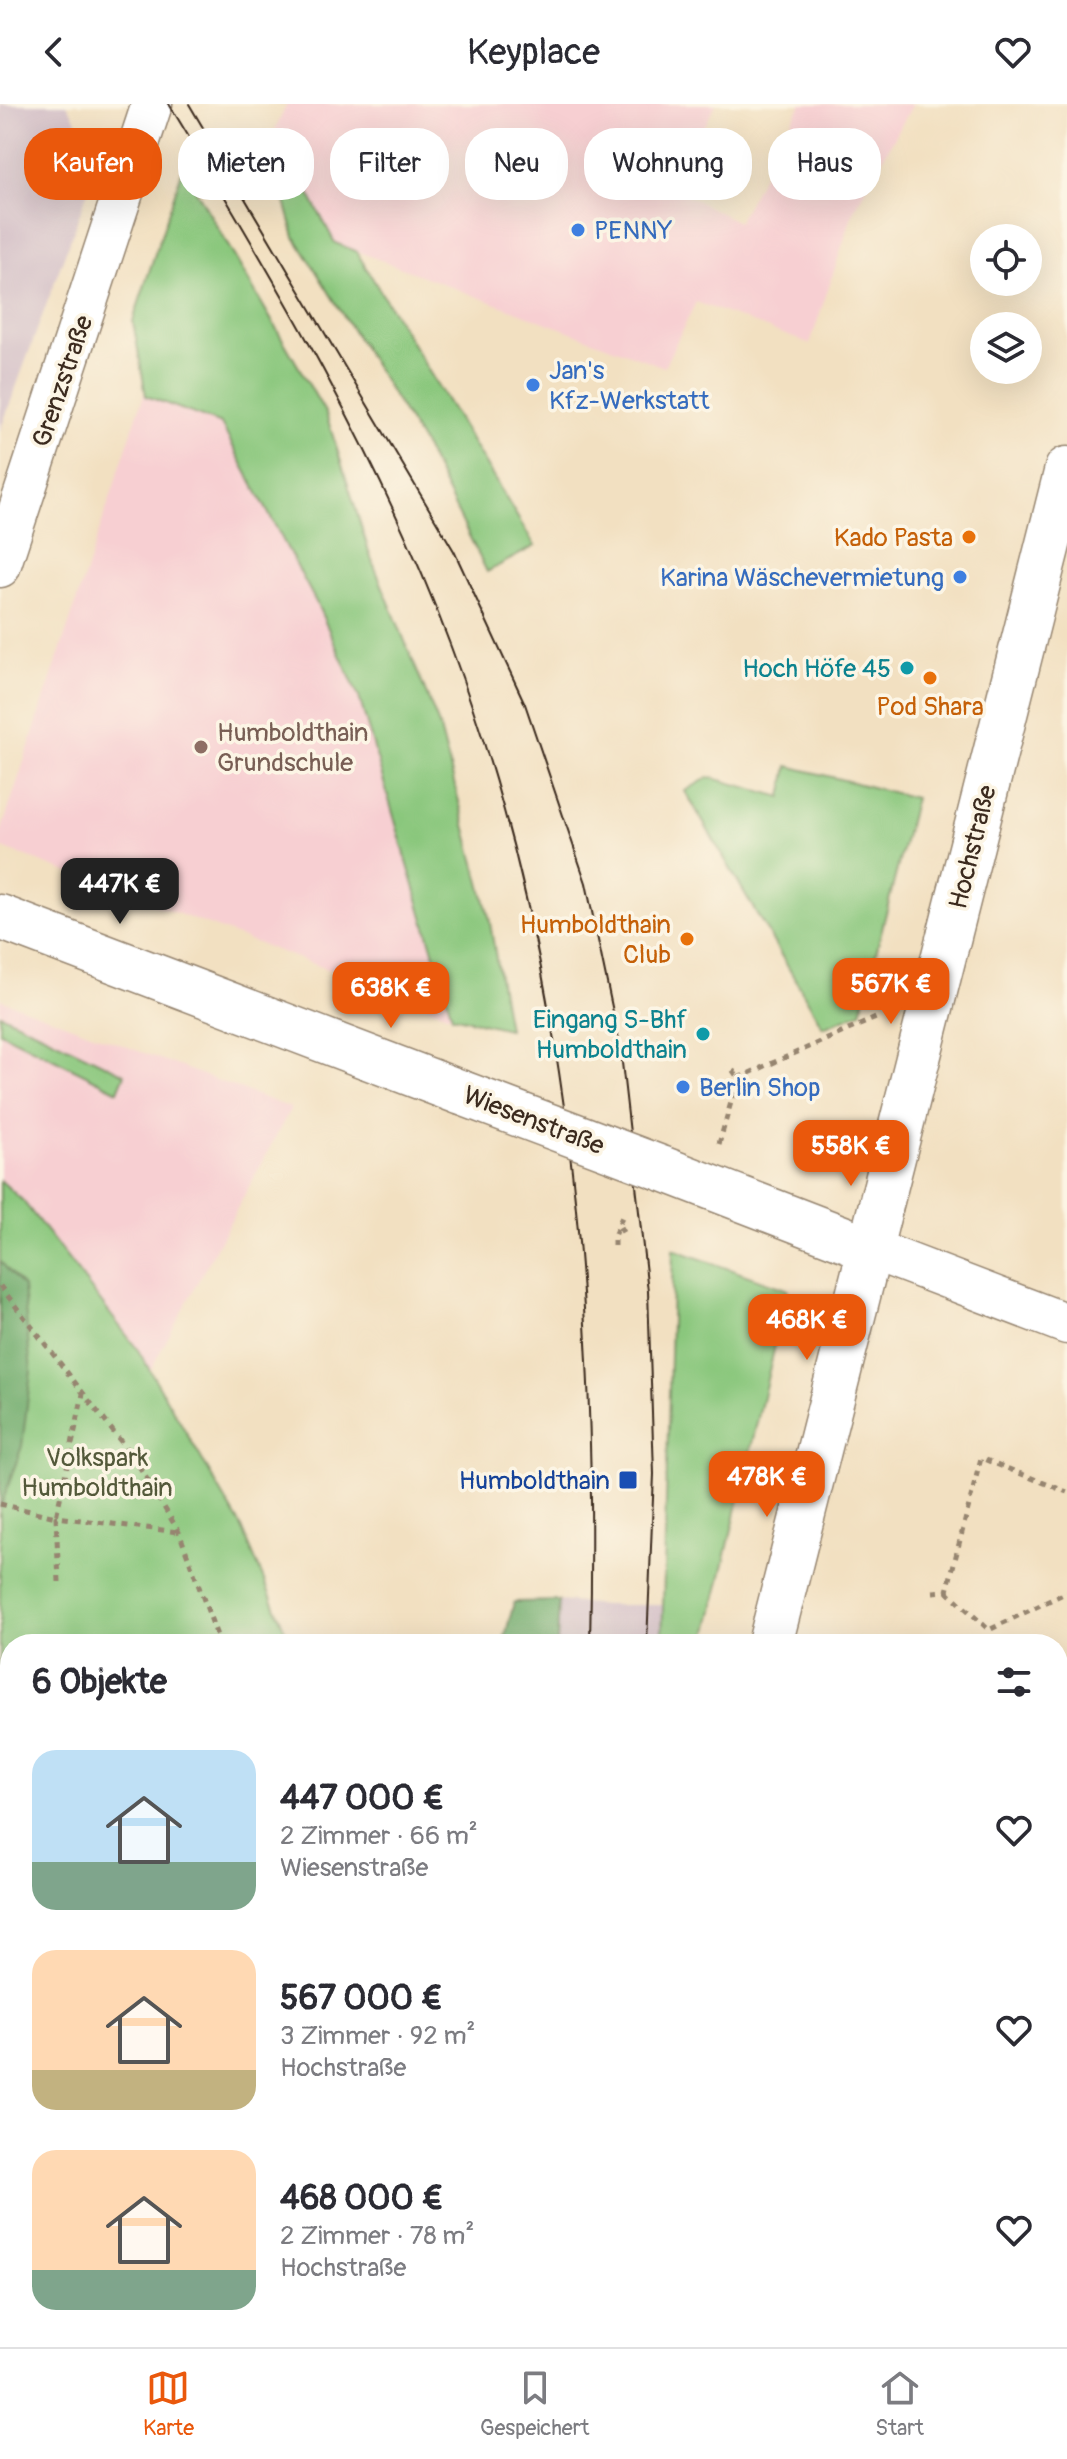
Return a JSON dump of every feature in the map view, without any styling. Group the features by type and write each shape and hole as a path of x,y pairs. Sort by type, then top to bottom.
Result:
{"street":[{"name":"Grenzstraße","path":"0,567 152,104"},
{"name":"Hochstraße","path":"773,1634 1067,469"},
{"name":"Wiesenstraße","path":"0,917 1067,1324"}],"path":[{"path":"738,1078 878,1017"},
{"path":"719,1144 738,1078 732,1069"},
{"path":"614,1246 614,1236 624,1212"},
{"path":"620,1227 625,1236"},
{"path":"0,1286 136,1461 179,1532 216,1634"},
{"path":"59,1582 56,1517 84,1393"},
{"path":"947,1591 981,1458 1067,1492"},
{"path":"0,1504 56,1517 138,1524 179,1532"},
{"path":"933,1592 947,1591 989,1630 1067,1592"}],"shaded area":[{"path":"0,104 67,104 80,128 24,128 24,200 85,200 0,431"},
{"path":"287,104 716,104 703,128 584,128 584,200 695,200 738,222 768,166 768,200 860,200 810,344 696,302 664,367 335,243 312,200 314,128 276,128"},
{"path":"801,104 913,104 881,161 881,128 788,128"},
{"name":"Humboldthain Grundschule","path":"144,394 221,423 317,604 359,697 452,1016 0,847 0,835"},
{"path":"0,999 291,1108 150,1371 23,1201 0,1180"},
{"path":"559,1601 665,1605 663,1634 557,1634"}],"green space":[{"path":"178,183 178,200 202,200 326,414 371,558 439,725 489,917 508,1029 452,1016 359,697 317,604 221,424 146,396 133,321"},
{"path":"285,200 312,200 335,243 356,251 535,546 487,572 426,449 295,237"},
{"path":"788,766 915,798 861,1012 823,1027 685,791 709,777 782,797"},
{"path":"0,1014 125,1074 118,1091 0,1032"},
{"name":"Volkspark Humboldthain","path":"0,1180 23,1201 138,1350 242,1528 287,1634 0,1634"},
{"path":"673,1249 788,1290 707,1634 662,1634"},
{"path":"0,1261 23,1287 31,1371 22,1446 0,1509"},
{"path":"559,1601 557,1634 506,1634 514,1602"}],"tram line":[{"path":"169,104 286,302 358,437 423,575 491,767 524,889 549,1013 568,1138 581,1264 588,1391 590,1634"},
{"path":"189,104 454,551 525,704 586,883 620,1045 648,1291 654,1474 647,1634"}],"place":[{"name":"PENNY","path":"578,230"},
{"name":"Jan's Kfz-Werkstatt","path":"533,385"},
{"name":"Kado Pasta","path":"969,537"},
{"name":"Karina Wäschevermietung","path":"960,577"},
{"name":"Hoch Höfe 45","path":"907,668"},
{"name":"Pod Shara","path":"930,678"},
{"name":"Humboldthain Grundschule","path":"201,747"},
{"name":"Humboldthain Club","path":"687,939"},
{"name":"Eingang S-Bhf Humboldthain","path":"703,1034"},
{"name":"Berlin Shop","path":"683,1087"},
{"name":"Humboldthain","path":"628,1480"}]}
